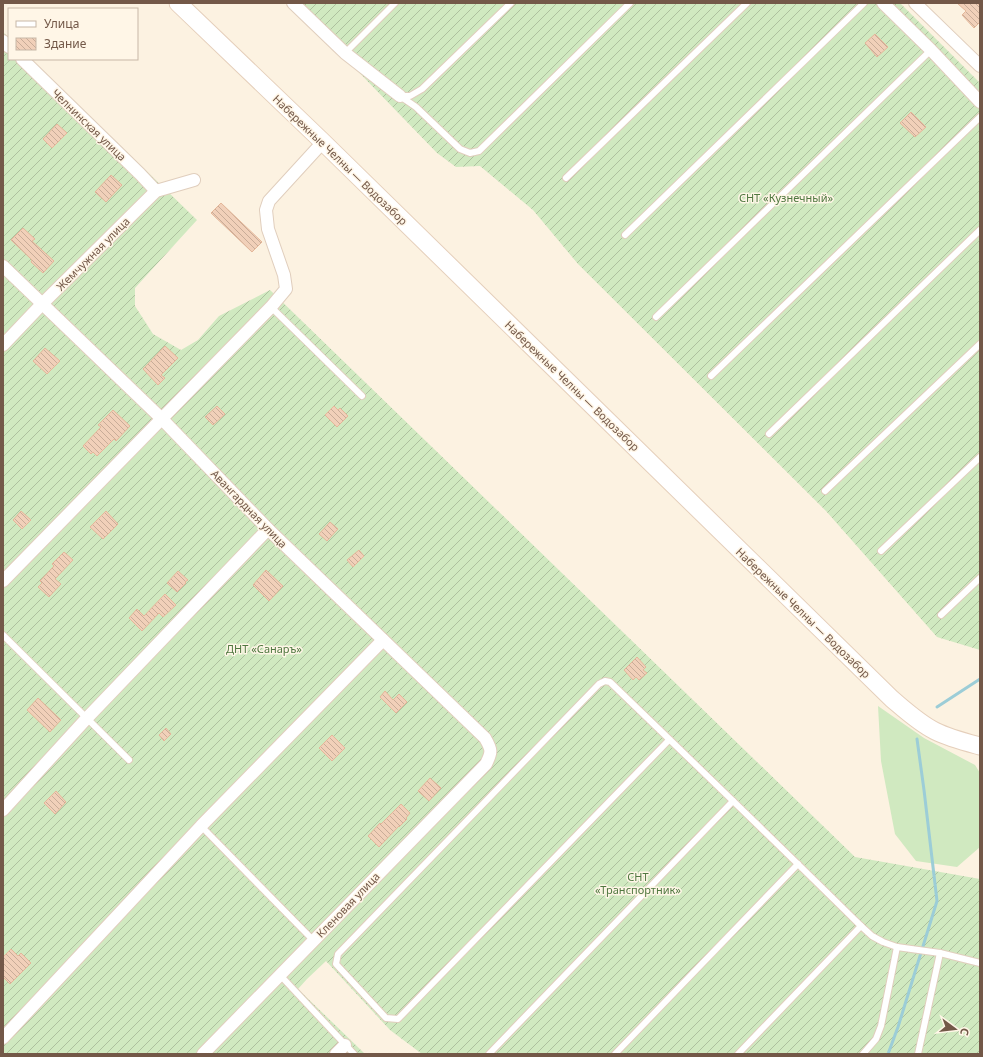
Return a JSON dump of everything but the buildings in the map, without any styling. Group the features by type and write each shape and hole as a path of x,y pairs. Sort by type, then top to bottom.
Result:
{"main road":[{"name":"Набережные Челны — Водозабор","path":"178,3 892,699 916,719 934,731 954,739 980,746"}],"street":[{"path":"883,3 931,50 980,102"},
{"path":"915,3 980,66"},
{"path":"295,4 345,53 400,96"},
{"name":"Челнинская улица","path":"23,60 140,174 156,192"},
{"path":"3,581 271,307 286,289 284,275 268,229 266,210 269,201 322,142"},
{"name":"Жемчужная улица","path":"3,345 42,304 156,192 194,180"},
{"name":"Авангардная улица","path":"3,266 161,418 268,530 485,738 490,747 491,754"},
{"path":"3,810 87,718 268,530"},
{"path":"3,1038 201,826 383,640"},
{"name":"Кленовая улица","path":"203,1054 486,764 491,754"},
{"path":"336,1054 345,1045"}],"lane":[{"path":"345,53 395,3"},
{"path":"400,96 410,96 422,89 511,3"},
{"path":"400,96 416,107 460,149 470,153 479,151 630,3"},
{"path":"566,178 747,3"},
{"path":"625,235 864,3"},
{"path":"656,317 931,50"},
{"path":"711,376 980,117"},
{"path":"769,434 980,230"},
{"path":"271,307 362,396"},
{"path":"826,491 980,344"},
{"path":"881,551 980,457"},
{"path":"941,616 980,578"},
{"path":"3,635 130,760"},
{"path":"669,740 398,1019 386,1018 336,964 338,954 599,684 605,681 610,682 872,936 896,947 940,953 980,963"},
{"path":"489,1054 733,801"},
{"path":"201,826 313,940"},
{"path":"615,1054 798,864"},
{"path":"738,1054 861,926"},
{"path":"863,1054 876,1039 881,1026 896,947"},
{"path":"918,1054 940,953"},
{"path":"280,975 354,1054"}],"green space":[{"name":"СНТ «Кузнечный»","path":"289,3 900,3 980,83 980,650 937,637 826,511 578,264 533,210 480,166 456,167 437,153 346,59"},
{"name":"ДНТ «Санаръ»","path":"3,32 8,37 8,60 32,60 197,220 135,288 135,306 153,334 181,350 198,340 219,316 270,290 855,857 980,879 980,1054 422,1054 390,1030 326,961 298,989 365,1054 3,1054"},
{"path":"878,706 924,738 975,765 980,773 980,847 957,867 916,861 895,834 881,761"}],"waterway":[{"path":"937,707 980,679"},
{"path":"888,1054 898,1027 937,901 917,739"}],"park label":[{"name":"СНТ «Транспортник»","path":"638,883"}]}
